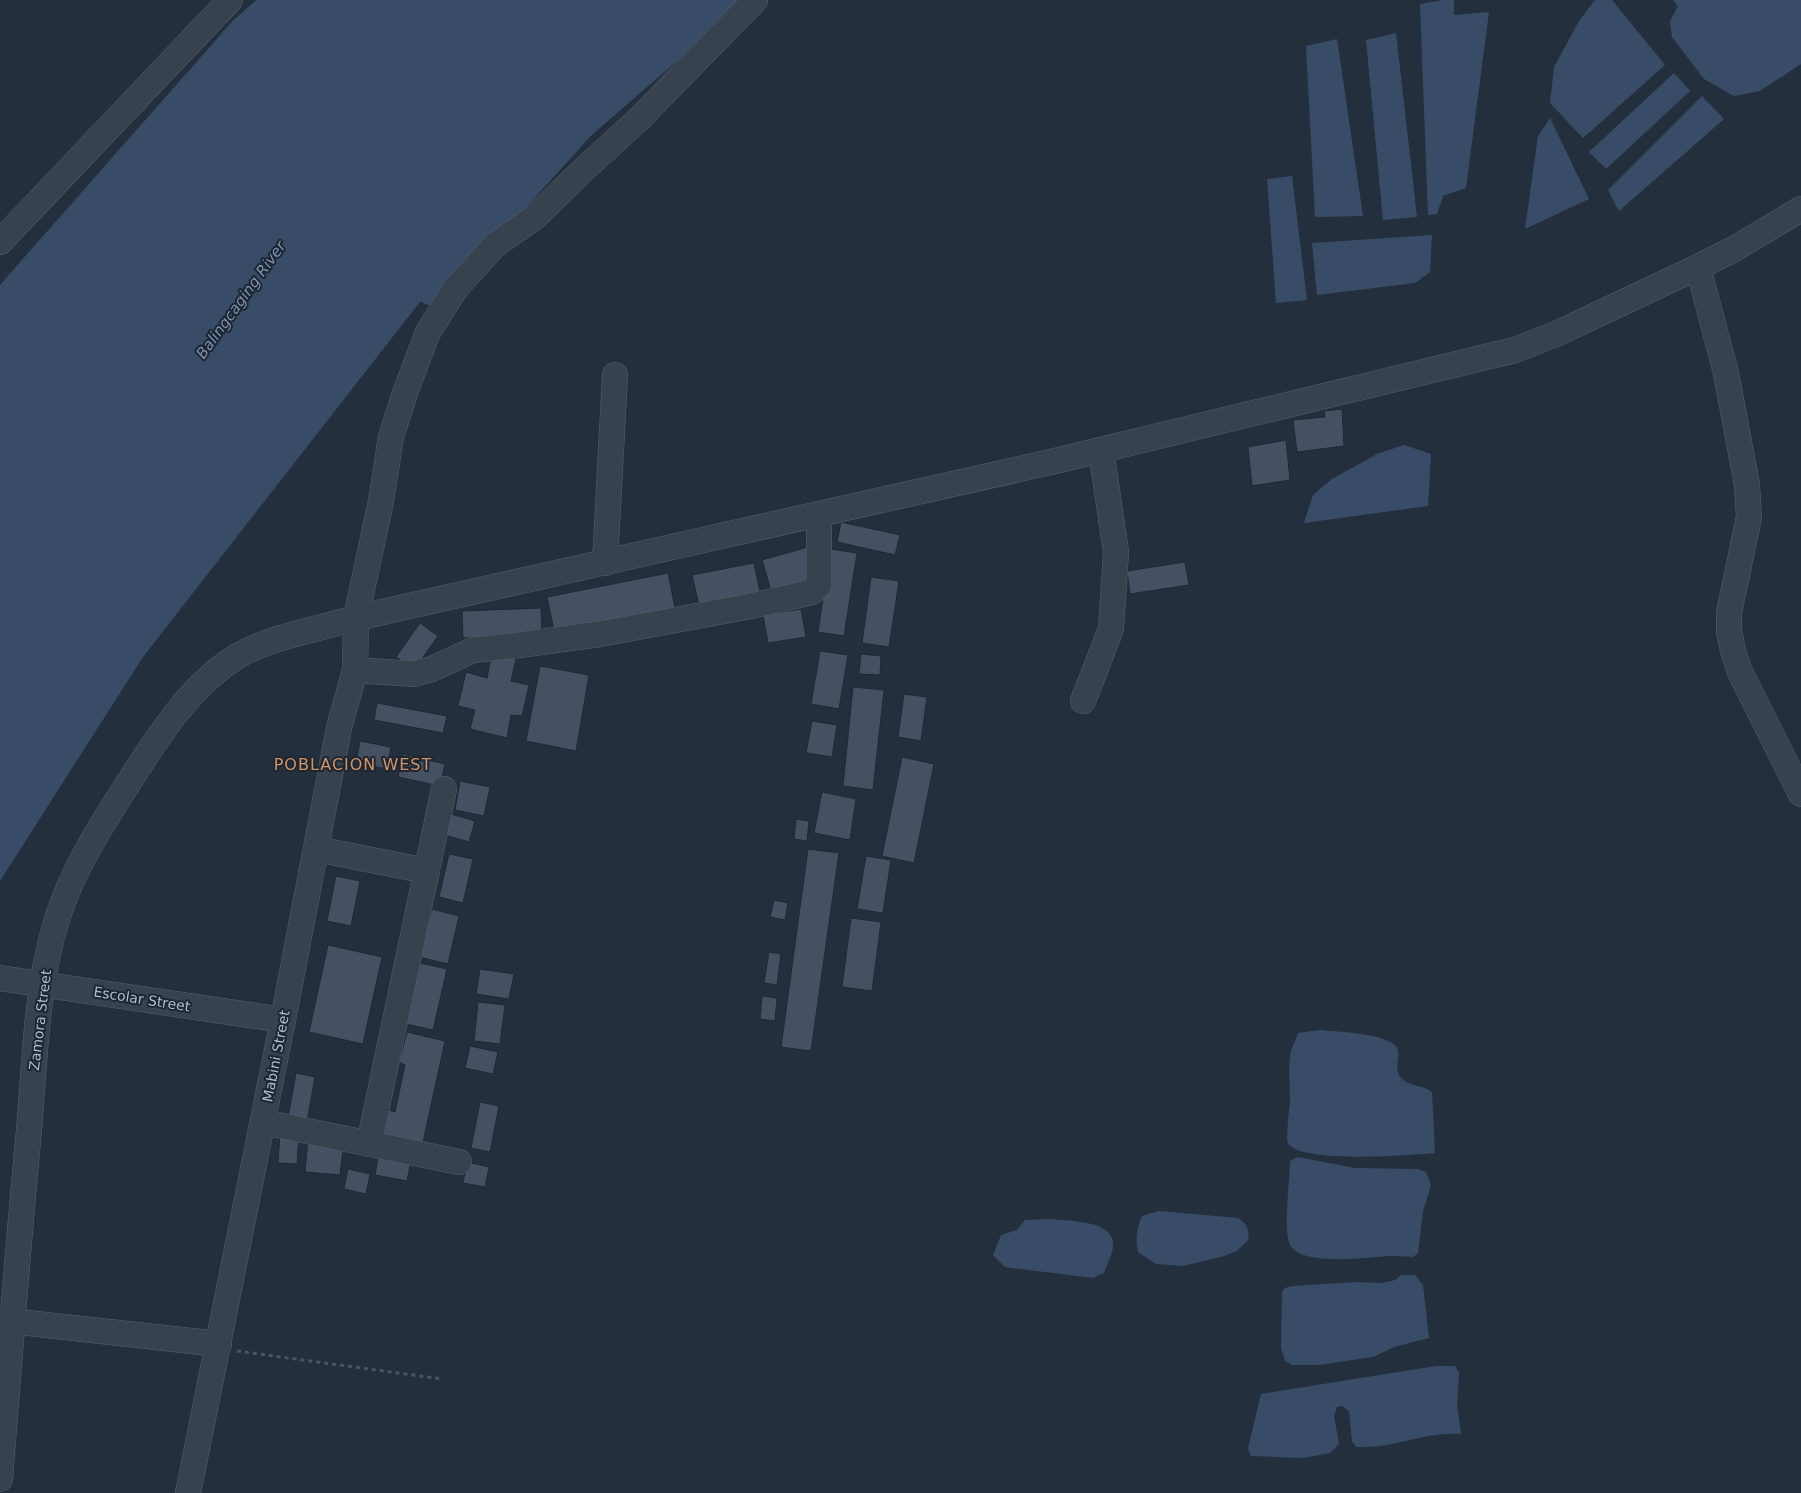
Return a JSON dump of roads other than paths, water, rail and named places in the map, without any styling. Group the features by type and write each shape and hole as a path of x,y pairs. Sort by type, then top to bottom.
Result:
{"street":[{"path":"0,242 230,0"},
{"name":"Mabini Street","path":"188,1493 219,1346 339,728 355,670 356,618 381,501 391,437 428,332 456,288 495,245 535,217 639,119 755,0"},
{"name":"Zamora Street","path":"0,1480 6,1320 42,984 57,919 85,852 154,742 190,698 220,668 258,646 356,618 1101,450 1515,350 1556,334 1698,267 1734,249 1801,209"},
{"path":"1698,267 1726,373 1747,484 1749,518 1729,613 1732,651 1740,672 1801,794"},
{"path":"605,563 615,375"},
{"path":"1083,701 1111,629 1116,552 1101,450"},
{"path":"355,670 414,674 432,669 473,650 600,634 751,606 812,592 819,585 819,514"},
{"path":"369,1144 444,789"},
{"path":"316,849 426,871"},
{"name":"Escolar Street","path":"0,978 283,1020"},
{"path":"263,1122 459,1162"},
{"path":"6,1320 219,1346"}],"water":[{"name":"Balingcaging River","path":"281,0 723,0 579,125 430,289 143,657 0,881 0,312 8,300 245,31"},
{"path":"1454,0 1454,15 1489,12 1466,188 1443,196 1437,214 1428,215 1420,4"},
{"path":"1595,0 1612,0 1665,65 1583,138 1550,103 1554,67 1579,21"},
{"path":"1673,0 1801,0 1801,64 1760,91 1734,96 1704,79 1672,37 1670,21 1678,6"},
{"path":"1396,33 1417,217 1383,220 1366,40"},
{"path":"1337,39 1363,216 1315,217 1306,46"},
{"path":"1674,73 1690,91 1606,169 1589,152"},
{"path":"1702,96 1724,119 1619,211 1608,190"},
{"path":"1550,118 1589,199 1525,229 1538,136"},
{"path":"1292,176 1307,300 1276,303 1267,179"},
{"path":"1432,235 1430,272 1415,283 1317,295 1312,243"},
{"path":"1404,445 1431,454 1428,506 1304,523 1313,495 1332,479 1377,454"},
{"path":"1320,1030 1374,1036 1392,1043 1397,1048 1398,1071 1401,1078 1408,1083 1432,1092 1435,1153 1357,1157 1333,1156 1296,1150 1288,1143 1291,1051 1298,1033"},
{"path":"1298,1157 1355,1168 1418,1169 1426,1172 1431,1185 1423,1211 1418,1253 1413,1257 1390,1256 1337,1259 1308,1256 1297,1252 1290,1245 1288,1239 1287,1218 1290,1161"},
{"path":"1159,1211 1238,1218 1247,1227 1249,1233 1248,1240 1237,1251 1224,1256 1183,1266 1156,1264 1138,1252 1137,1238 1142,1216"},
{"path":"1051,1219 1088,1223 1105,1230 1111,1235 1113,1247 1104,1273 1093,1278 1005,1267 993,1255 1001,1235 1017,1230 1025,1220"},
{"path":"1401,1275 1415,1275 1423,1285 1429,1338 1394,1347 1373,1357 1319,1365 1292,1365 1285,1361 1281,1348 1282,1292 1285,1288 1355,1282 1382,1283 1395,1280"},
{"path":"1436,1366 1455,1366 1459,1373 1457,1405 1461,1434 1435,1435 1383,1445 1356,1447 1352,1441 1349,1411 1342,1406 1337,1407 1334,1416 1339,1444 1330,1453 1303,1458 1251,1456 1248,1448 1261,1394"}],"waterway":[{"path":"0,312 8,300 245,31 281,0"},
{"path":"431,289 579,125 723,0"}],"district":[{"name":"POBLACION WEST","path":"353,764"}]}
